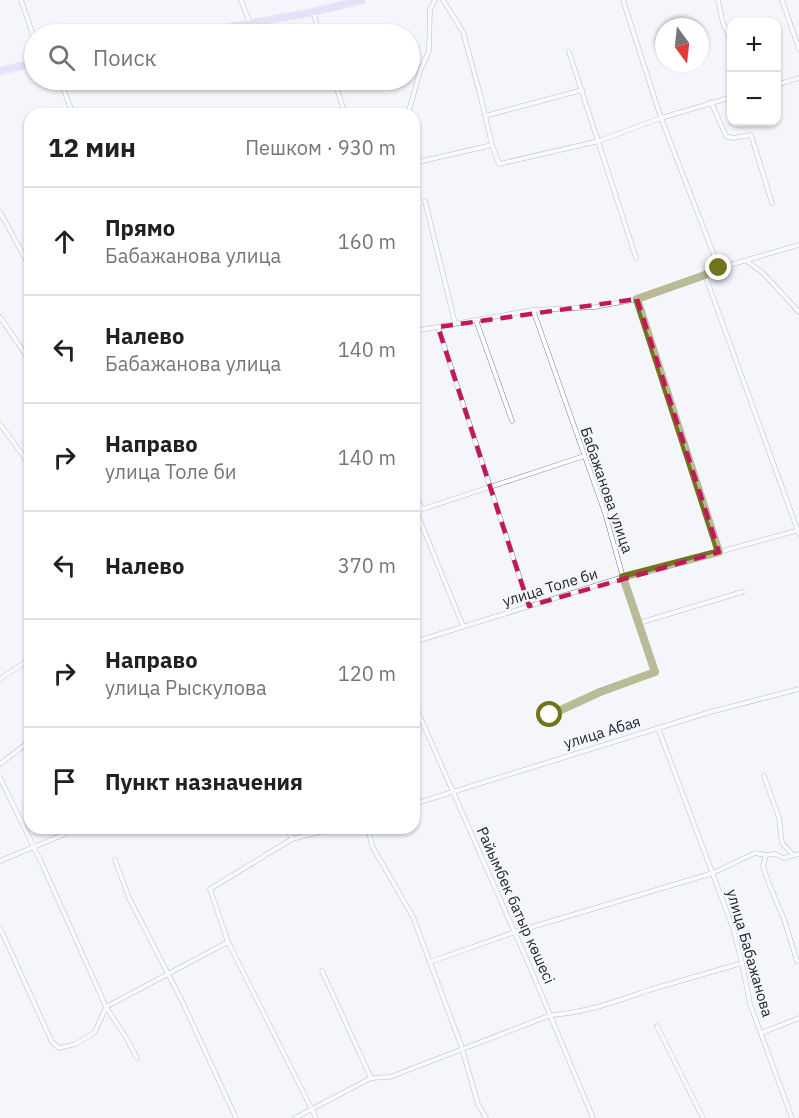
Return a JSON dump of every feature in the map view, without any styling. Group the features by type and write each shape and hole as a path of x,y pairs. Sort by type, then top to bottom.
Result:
{"main road":[{"path":"250,24 362,0"},
{"path":"0,71 24,65"}],"street":[{"path":"21,0 29,24"},
{"path":"241,0 250,24"},
{"path":"420,70 429,51 430,9 435,0"},
{"path":"443,0 463,32 492,146 499,164 598,141 661,118 727,99"},
{"path":"623,0 661,118 719,268"},
{"path":"718,0 727,32"},
{"path":"782,0 799,49"},
{"path":"313,12 317,24"},
{"path":"569,52 636,258"},
{"path":"781,84 799,78"},
{"path":"64,90 71,108"},
{"path":"337,90 343,108"},
{"path":"410,108 415,90"},
{"path":"485,116 582,90"},
{"path":"711,102 726,136 733,138 751,135 772,203"},
{"path":"420,162 492,146"},
{"path":"425,201 455,324"},
{"path":"0,212 24,256"},
{"path":"420,330 533,310 595,307 637,299 719,268 799,245"},
{"path":"747,261 762,273 799,312"},
{"path":"705,275 799,532"},
{"path":"637,299 719,552"},
{"name":"Бабажанова улица","path":"533,310 604,513 655,672 600,692 550,715"},
{"path":"0,317 24,352"},
{"path":"476,320 512,421"},
{"path":"438,327 529,606"},
{"path":"0,424 24,457"},
{"path":"420,504 422,508 584,456"},
{"path":"420,523 463,626"},
{"name":"улица Толе би","path":"420,640 623,577 799,532"},
{"path":"639,623 741,592"},
{"path":"0,679 24,663"},
{"name":"улица Абая","path":"420,802 710,712 799,689"},
{"name":"Райымбек батыр көшесі","path":"420,717 551,1015 593,1118"},
{"name":"улица Бабажанова","path":"658,728 733,928 750,1004 792,1118"},
{"path":"0,764 24,746"},
{"path":"764,776 779,818 782,843 793,855"},
{"path":"0,778 24,826"},
{"path":"27,834 106,1007 137,1058"},
{"path":"0,861 65,834"},
{"path":"290,834 292,839"},
{"path":"312,834 292,839 210,889 228,942 316,1118"},
{"path":"369,834 372,846 412,917 462,1048 478,1104 486,1118"},
{"path":"430,962 515,932 713,873 755,853 784,858 799,854"},
{"path":"766,855 763,866 784,919 796,961"},
{"path":"115,860 129,898 168,974 236,1118"},
{"path":"0,928 51,1042 59,1048 76,1044 95,1032 106,1007 228,942"},
{"path":"295,1118 371,1078 390,1077 551,1015 598,1007 742,963"},
{"path":"322,971 371,1078"},
{"path":"761,1033 799,1018"},
{"path":"657,1026 703,1118"}],"highlighted area":[{"path":"637,299 719,552 529,606 438,327"}],"route":[{"path":"550,715 600,692 655,672 623,577 719,552 637,299 719,268"}]}
